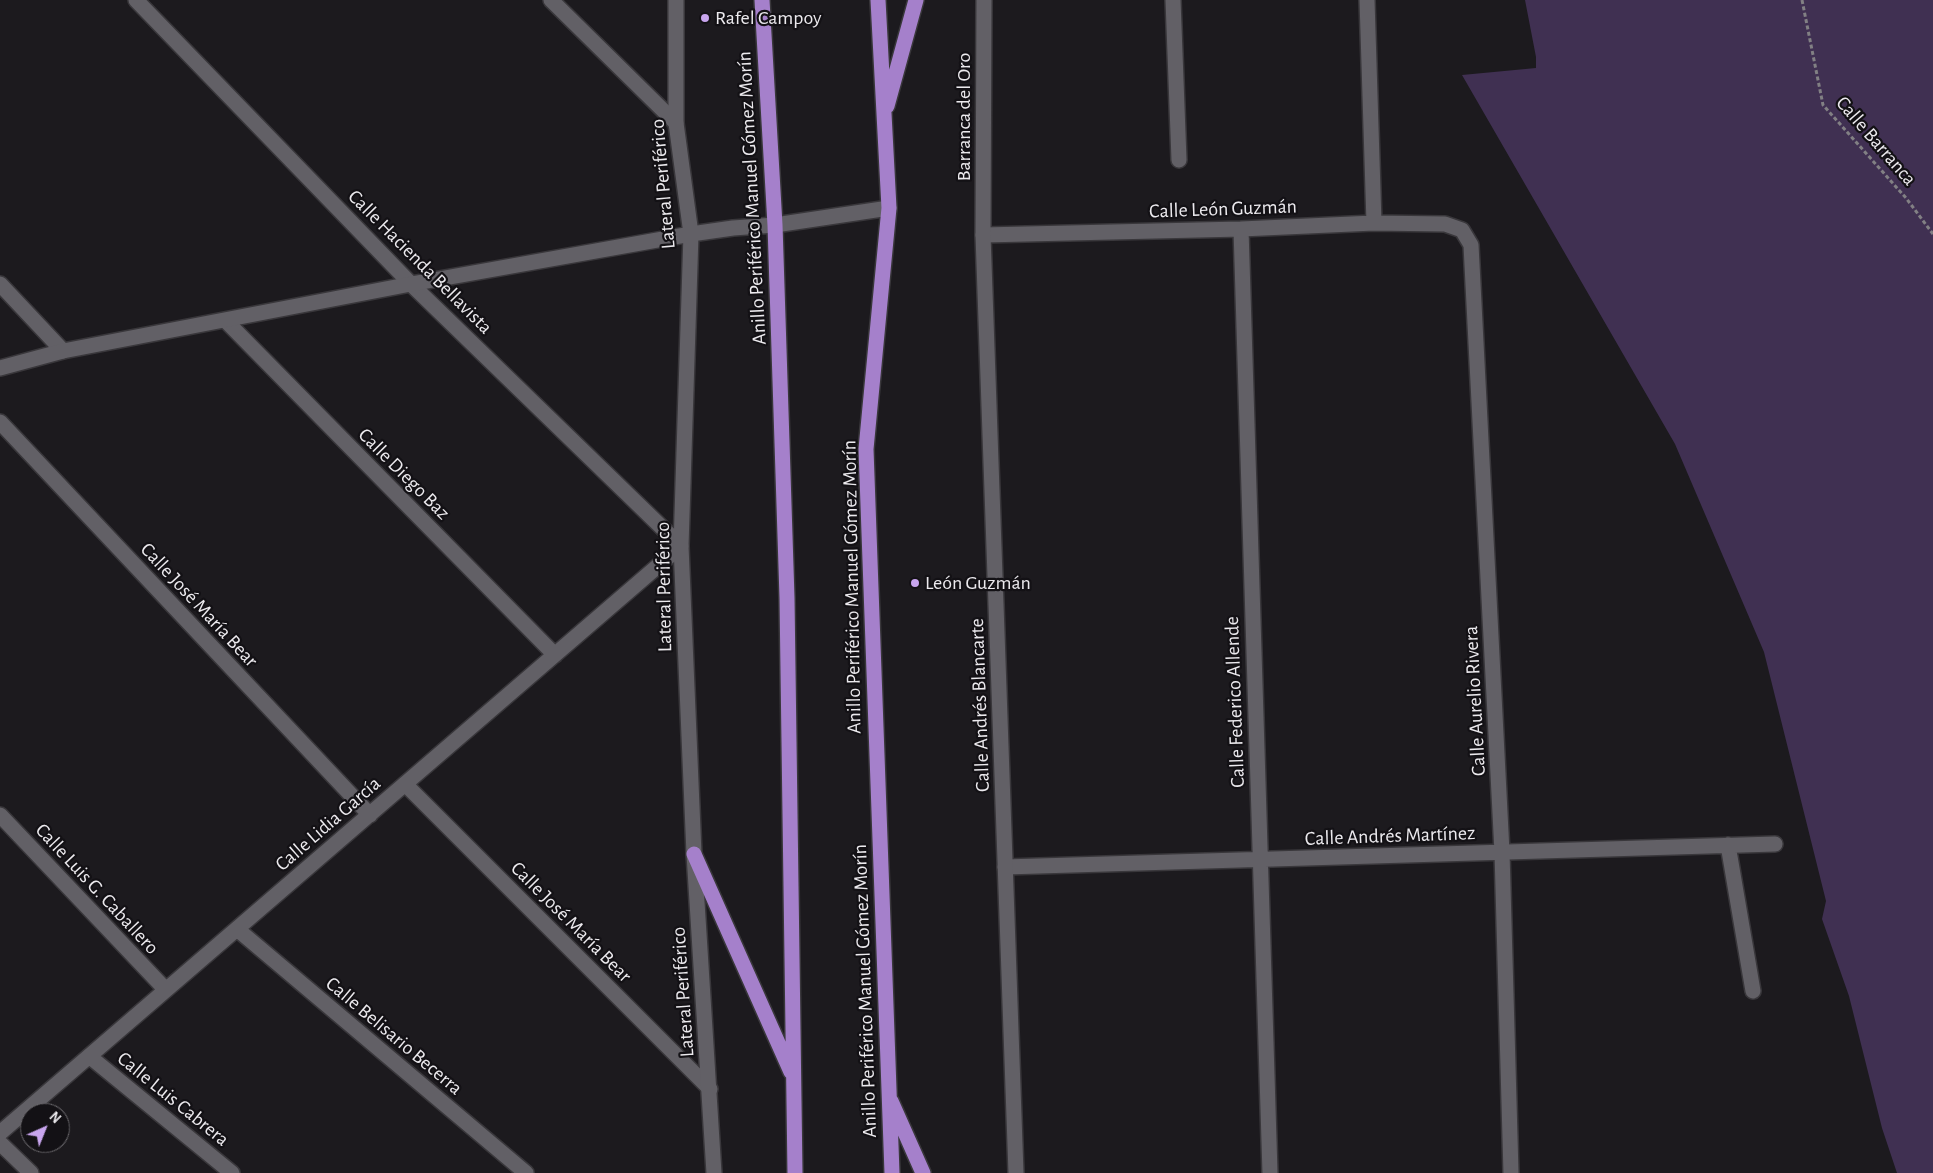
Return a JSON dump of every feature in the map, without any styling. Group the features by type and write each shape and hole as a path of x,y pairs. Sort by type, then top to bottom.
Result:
{"highway":[{"name":"Anillo Periférico Manuel Gómez Morín","path":"762,0 775,225 787,598 795,1173"},
{"name":"Anillo Periférico Manuel Gómez Morín","path":"878,0 889,208 866,449 892,1173"},
{"path":"883,119 916,0"},
{"path":"694,854 793,1078"},
{"path":"888,1093 923,1173"}],"street":[{"name":"Calle Hacienda Bellavista","path":"136,0 411,284 682,546"},
{"path":"551,0 676,123"},
{"name":"Lateral Periférico","path":"676,0 676,123 691,234 682,546 694,854 714,1173"},
{"name":"Barranca del Oro","path":"983,235 984,0"},
{"path":"1172,0 1180,160"},
{"path":"1367,0 1374,224"},
{"path":"0,368 63,352 411,284 691,234 732,228 775,225 889,208"},
{"name":"Calle León Guzmán","path":"983,235 1374,224 1445,224 1462,230"},
{"name":"Calle Federico Allende","path":"1241,229 1270,1173"},
{"name":"Calle Aurelio Rivera","path":"1462,230 1471,245 1502,852 1511,1173"},
{"name":"Calle Andrés Blancarte","path":"983,235 1016,1173"},
{"path":"0,284 63,352"},
{"name":"Calle Diego Baz","path":"226,321 555,655"},
{"name":"Calle José María Bear","path":"0,422 370,815"},
{"name":"Calle Lidia García","path":"0,1133 682,546"},
{"name":"Calle José María Bear","path":"405,784 710,1089"},
{"name":"Calle Luis G. Caballero","path":"0,814 166,990"},
{"name":"Calle Andrés Martínez","path":"1005,867 1775,844"},
{"path":"1728,846 1753,991"},
{"name":"Calle Belisario Becerra","path":"237,929 526,1173"},
{"name":"Calle Luis Cabrera","path":"89,1056 232,1173"},
{"path":"0,1143 30,1173"}],"path":[{"name":"Calle Barranca","path":"1802,0 1823,104 1906,198 1933,234"}],"shaded area":[{"path":"1525,0 1933,0 1933,1173 1897,1173 1882,1128 1849,996 1822,919 1826,901 1764,652 1675,444 1462,75 1536,68 1536,57"}],"place":[{"name":"Rafel Campoy","path":"705,18"},
{"name":"León Guzmán","path":"915,583"}]}
